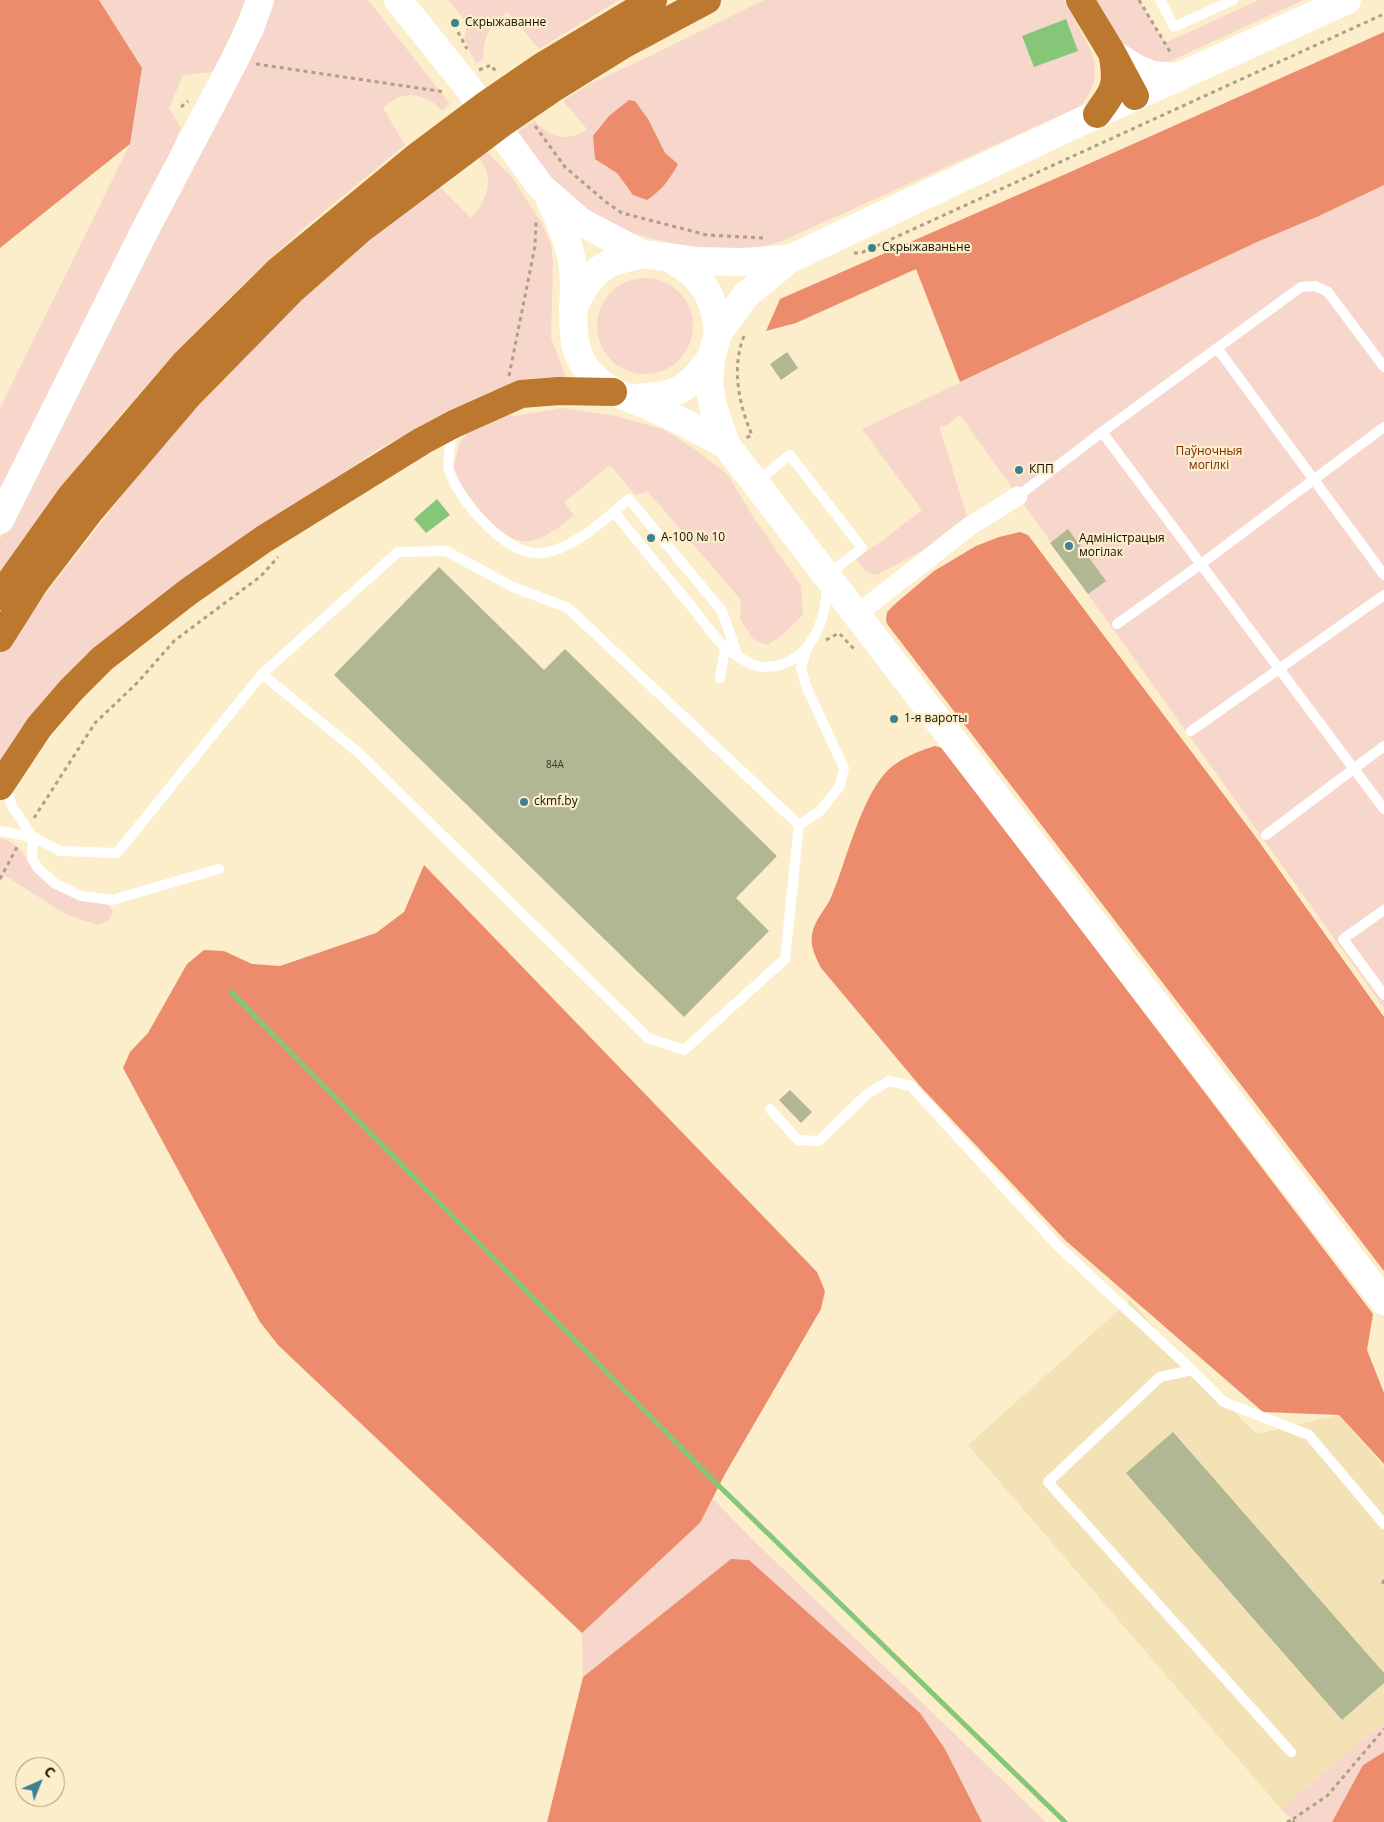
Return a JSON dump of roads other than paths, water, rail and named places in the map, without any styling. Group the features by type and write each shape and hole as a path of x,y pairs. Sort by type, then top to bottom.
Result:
{"highway":[{"path":"548,77 653,0"},
{"path":"0,638 34,584 90,510 188,396 292,290 361,229 487,104 621,46 707,0"},
{"path":"1082,2 1135,96"},
{"path":"1097,114 1112,94 1117,75 1112,53"},
{"path":"0,596 71,496 184,364 279,270 423,167"},
{"path":"3,781 39,727 71,690 102,659 172,604 264,539 422,442 454,424 521,394 559,391 623,395"}],"main road":[{"path":"0,520 143,234 233,63 250,28 260,0"},
{"path":"398,0 468,72 544,189 563,229 573,268 573,337 581,361 596,379 623,395 684,422 727,446"},
{"path":"1112,53 1134,68 1152,75 1347,0"},
{"path":"623,395 664,396 685,387 700,374 714,345 746,295 790,259 1135,96 1175,67"},
{"path":"544,189 581,222 687,268 703,284 715,311 710,385 714,410 727,446 856,615 926,702 1384,1301"},
{"path":"573,308 584,286 597,271 612,262 654,255 697,261 742,262 790,259"}],"street":[{"path":"856,615 970,526 1018,496"}],"lane":[{"path":"1160,0 1174,27 1233,0"},
{"path":"1018,496 1102,432 1301,287 1315,286 1328,292 1384,367"},
{"path":"1217,348 1384,575"},
{"path":"454,424 449,469 460,492 501,539 525,550 540,553 557,550 588,532 629,499 722,611 737,654"},
{"path":"1117,624 1201,564 1384,427"},
{"path":"1102,432 1384,809"},
{"path":"755,482 790,456 862,548 827,575 826,600 822,621 807,648 801,668 806,686 844,768 840,786 820,811 798,825"},
{"path":"614,512 725,648 752,665 767,667 779,666 792,660 807,648"},
{"path":"0,831 33,837 60,851 117,853 262,674 398,552 446,551 513,587 568,608 798,825"},
{"path":"1191,731 1384,595"},
{"path":"720,678 725,648"},
{"path":"262,674 360,754 648,1038 684,1050 785,960 798,825"},
{"path":"1266,835 1384,746"},
{"path":"3,781 12,805 33,837 32,858 37,868 54,883 81,896 112,900 219,868"},
{"path":"1384,910 1343,940 1384,995"},
{"path":"770,1109 798,1140 819,1141 867,1094 889,1081 911,1086 1057,1245 1224,1402 1309,1434 1384,1524"},
{"path":"1192,1370 1160,1377 1048,1482 1291,1752"}],"waterway":[{"path":"231,992 715,1482 1065,1822"}],"place":[{"name":"Скрыжаванне","path":"455,23"},
{"name":"Скрыжаваньне","path":"872,248"},
{"name":"КПП","path":"1019,470"},
{"name":"А-100 № 10","path":"651,538"},
{"name":"Адміністрацыя могілак","path":"1069,546"},
{"name":"1-я вароты","path":"894,719"},
{"name":"ckmf.by","path":"524,802"}],"park label":[{"name":"Паўночныя могілкі","path":"1209,459"}]}
